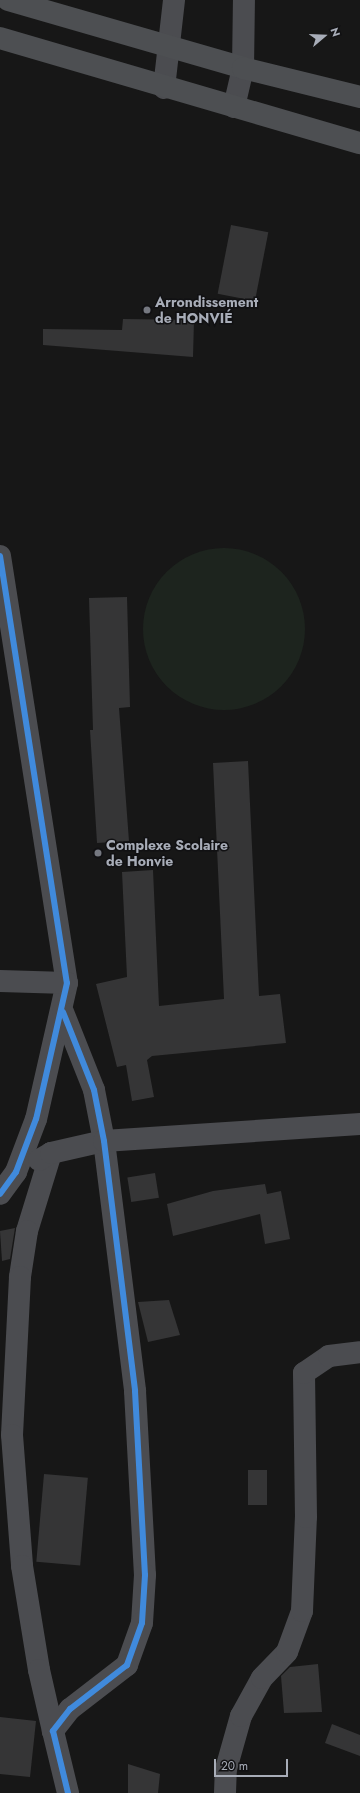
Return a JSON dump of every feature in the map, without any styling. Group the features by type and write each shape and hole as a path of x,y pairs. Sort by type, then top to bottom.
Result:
{"main road":[{"path":"8,0 243,68 360,97"},
{"path":"0,38 164,88 360,143"}],"street":[{"path":"164,88 170,47 174,0"},
{"path":"234,107 243,68 244,0"},
{"path":"0,556 67,983 63,1012 36,1119 16,1172 0,1194"},
{"path":"0,981 67,983"},
{"path":"53,1731 70,1709 127,1665 142,1623 145,1575 135,1391 104,1141 94,1090 63,1012"},
{"path":"16,1172 51,1153 104,1141 360,1124"},
{"path":"51,1153 27,1231 9,1355 12,1435 22,1566 39,1670 68,1793"},
{"path":"225,1793 226,1769 241,1716 262,1678 287,1652 302,1612 306,1517 304,1374 330,1356 360,1352"}],"shaded area":[{"path":"216,548 232,548 248,551 262,557 282,571 292,584 302,605 305,629 302,653 292,674 282,687 269,697 248,707 232,710 216,710 200,707 186,701 172,692 161,681 152,667 146,653 143,637 143,621 146,605 152,591 161,577 172,566 186,557 200,551"}],"building":[{"path":"231,225 268,232 255,301 218,294"},
{"path":"123,319 194,320 193,357 43,345 43,329 122,330"},
{"path":"127,597 130,707 119,708 129,841 97,843 90,730 93,730 89,598"},
{"path":"248,761 259,996 280,994 286,1043 152,1056 147,1060 154,1097 132,1101 126,1065 117,1067 96,984 127,977 122,872 153,870 159,1006 224,999 213,763"},
{"path":"155,1173 159,1198 131,1202 127,1177"},
{"path":"265,1184 267,1194 281,1191 290,1239 265,1244 260,1214 173,1236 167,1204 213,1191"},
{"path":"15,1228 10,1259 2,1261 0,1231"},
{"path":"169,1300 180,1335 148,1342 138,1302"},
{"path":"248,1470 267,1470 267,1505 248,1505"},
{"path":"44,1474 88,1478 80,1565 36,1562"},
{"path":"318,1664 322,1712 284,1713 281,1676 290,1667"},
{"path":"0,1717 36,1721 30,1777 0,1774"},
{"path":"332,1724 360,1735 360,1756 325,1743"},
{"path":"128,1764 160,1774 158,1793 128,1793"}],"cycle path":[{"path":"0,556 67,983 36,1119 16,1172 0,1194"},
{"path":"63,1012 94,1090 104,1141 135,1391 145,1575 142,1623 127,1665 70,1709 53,1731 68,1793"}],"place":[{"name":"Arrondissement de HONVIÉ","path":"147,310"},
{"name":"Complexe Scolaire de Honvie","path":"98,853"}]}
